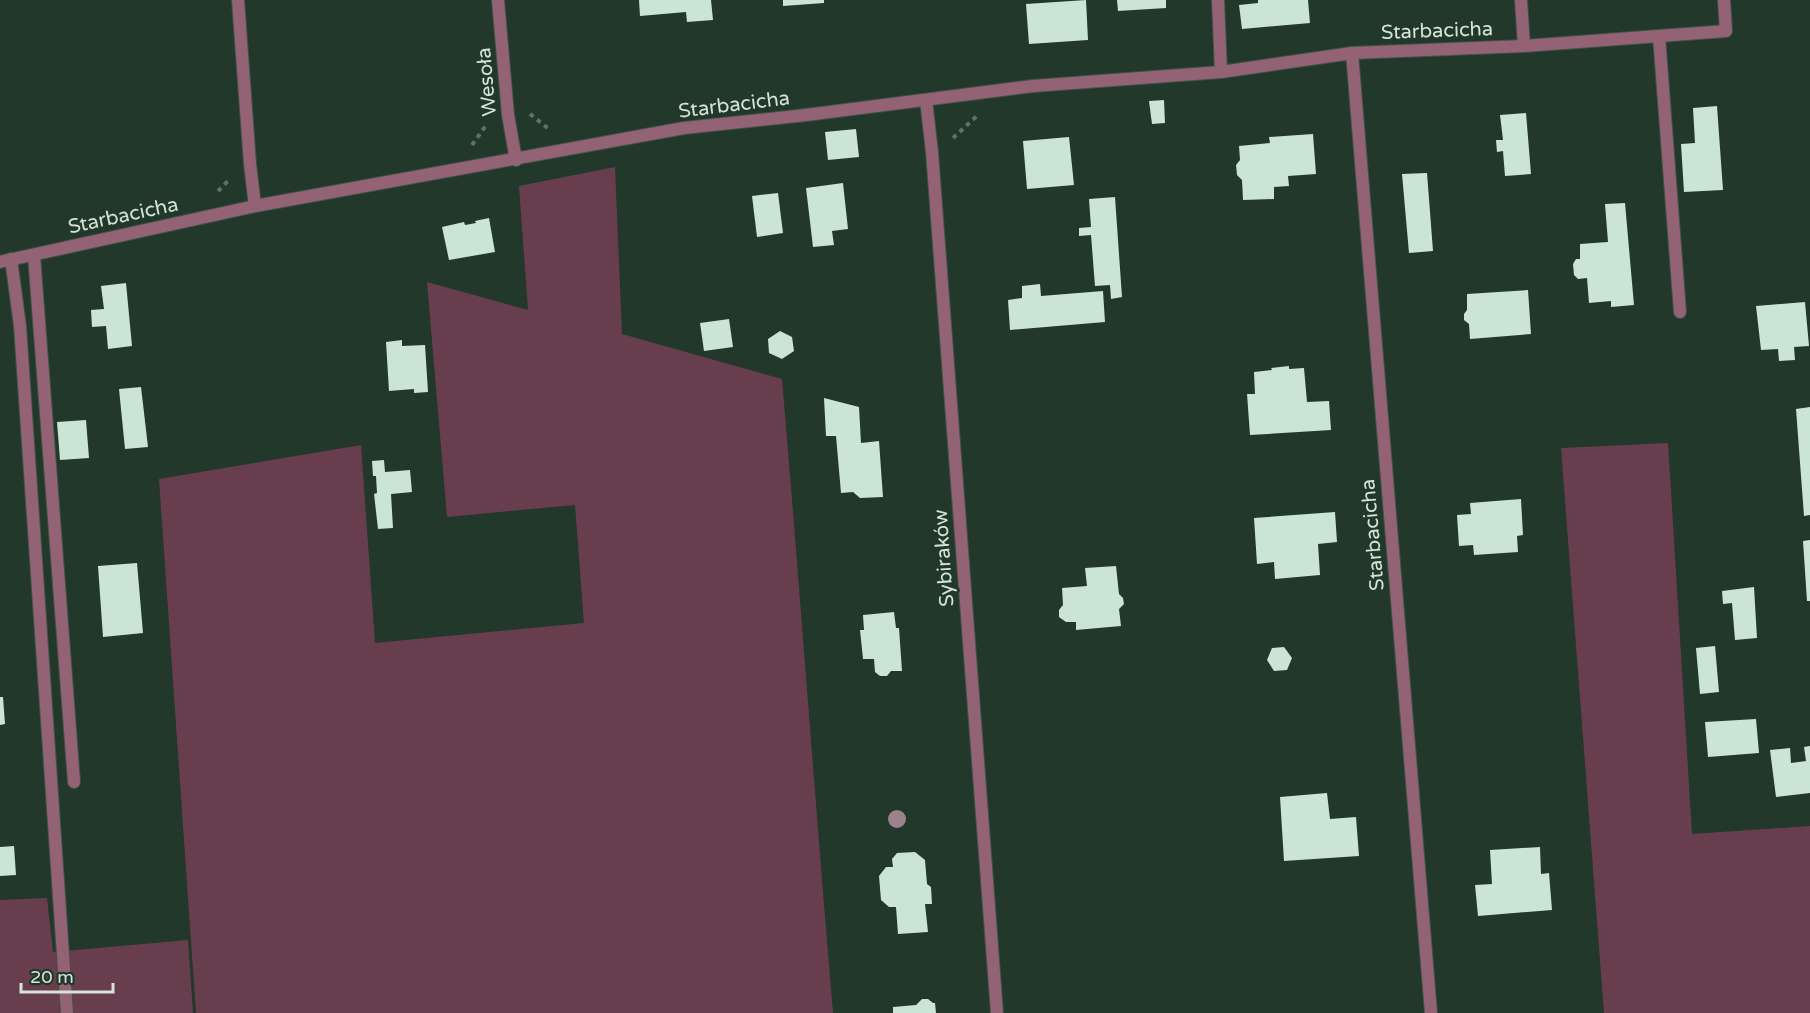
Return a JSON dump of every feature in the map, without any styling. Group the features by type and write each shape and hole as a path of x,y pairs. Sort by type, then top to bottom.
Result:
{"street":[{"path":"238,0 255,206"},
{"name":"Wesoła","path":"498,0 508,115 516,160"},
{"path":"1218,0 1221,72"},
{"path":"1521,0 1524,46"},
{"name":"Starbacicha","path":"6,260 255,206 684,128 1034,86 1221,72 1352,53 1524,46 1726,31 1724,0"},
{"path":"1659,36 1680,312"},
{"name":"Starbacicha","path":"1352,53 1431,1013"},
{"name":"Sybiraków","path":"926,100 932,152 997,1013"},
{"path":"34,255 74,782"},
{"path":"6,260 21,338 67,1013"}],"shaded area":[{"path":"615,167 622,334 782,379 833,1013 196,1013 159,479 361,445 375,643 584,623 575,505 447,517 427,282 528,310 519,186"},
{"path":"1668,443 1692,834 1810,826 1810,1013 1604,1013 1561,448"},
{"path":"47,898 53,952 188,940 193,1013 0,1013 0,900"}],"building":[{"path":"639,0 711,0 713,20 687,22 686,12 640,16"},
{"path":"783,0 824,0 824,3 783,6"},
{"path":"1086,0 1088,40 1029,44 1026,4"},
{"path":"1117,0 1166,0 1166,8 1118,11"},
{"path":"1258,0 1308,0 1310,23 1242,29 1239,5 1258,3"},
{"path":"1164,100 1165,123 1152,124 1149,101"},
{"path":"1717,106 1723,190 1684,192 1681,144 1695,143 1693,108"},
{"path":"1526,113 1531,174 1505,176 1503,151 1497,152 1496,140 1503,140 1500,115"},
{"path":"856,129 859,157 828,160 825,132"},
{"path":"1313,134 1316,174 1288,176 1289,186 1274,187 1274,199 1243,200 1242,180 1237,175 1236,165 1240,160 1239,146 1270,143 1269,137"},
{"path":"1069,137 1074,185 1027,189 1023,141"},
{"path":"1427,173 1433,251 1409,253 1402,174"},
{"path":"843,183 848,229 832,231 834,245 813,247 806,188"},
{"path":"778,193 783,233 757,237 752,196"},
{"path":"1115,197 1122,297 1111,299 1110,285 1095,286 1091,235 1079,236 1079,228 1091,227 1089,199"},
{"path":"1625,203 1634,305 1611,307 1611,301 1589,303 1587,278 1578,279 1574,275 1573,264 1576,259 1580,259 1580,244 1608,242 1605,204"},
{"path":"489,218 495,252 449,260 442,227 464,222 465,225 476,223 475,221"},
{"path":"126,283 132,346 108,349 106,326 92,327 91,310 104,309 101,286"},
{"path":"1040,284 1041,296 1103,291 1105,322 1010,330 1008,300 1022,298 1022,286"},
{"path":"1528,290 1531,334 1470,339 1469,324 1464,320 1467,310 1467,294"},
{"path":"1805,302 1809,346 1794,347 1795,360 1779,361 1778,349 1761,350 1756,306"},
{"path":"729,319 733,347 704,351 700,323"},
{"path":"780,331 792,337 794,351 782,359 769,353 768,339"},
{"path":"402,340 402,346 425,345 428,392 414,393 414,389 389,391 386,342"},
{"path":"1289,366 1289,369 1304,368 1307,402 1329,401 1331,430 1250,435 1247,394 1255,394 1254,372"},
{"path":"141,387 148,447 125,449 119,389"},
{"path":"824,398 859,407 861,443 879,441 883,497 860,498 853,492 841,493 836,436 826,436"},
{"path":"1810,407 1810,515 1804,516 1796,409"},
{"path":"86,420 89,458 60,460 57,422"},
{"path":"384,460 385,472 410,470 412,492 391,494 393,528 378,529 374,494 377,493 376,476 373,476 372,461"},
{"path":"1521,499 1523,535 1517,536 1518,552 1474,555 1473,545 1459,546 1457,515 1471,514 1470,503"},
{"path":"1335,512 1337,542 1318,544 1320,575 1275,579 1274,562 1257,564 1254,518"},
{"path":"1810,540 1810,601 1807,601 1803,541"},
{"path":"137,563 143,633 103,637 98,566"},
{"path":"1116,566 1119,594 1124,604 1119,609 1121,626 1076,630 1076,622 1066,622 1059,617 1059,610 1063,605 1062,588 1087,586 1085,568"},
{"path":"1754,587 1757,638 1735,640 1732,603 1723,604 1722,591"},
{"path":"894,612 896,628 899,628 902,671 891,671 887,676 880,676 875,672 874,659 863,659 860,630 864,630 863,615"},
{"path":"1715,646 1719,692 1700,694 1696,648"},
{"path":"1284,647 1292,658 1287,670 1274,671 1267,660 1272,648"},
{"path":"0,697 3,697 5,724 0,725"},
{"path":"1756,719 1759,753 1708,757 1705,722"},
{"path":"1810,746 1810,793 1776,797 1770,750 1790,748 1791,763 1806,761 1804,747"},
{"path":"1327,793 1330,819 1356,817 1359,856 1284,861 1280,797"},
{"path":"14,846 16,875 0,876 0,847"},
{"path":"1540,847 1541,874 1549,873 1552,910 1478,916 1475,885 1492,884 1490,850"},
{"path":"915,852 925,860 927,884 931,887 932,904 925,904 928,932 898,934 896,907 889,907 881,900 879,876 886,867 893,867 892,859 897,853"},
{"path":"922,999 935,1003 936,1013 893,1013 893,1007 916,1005"}]}
